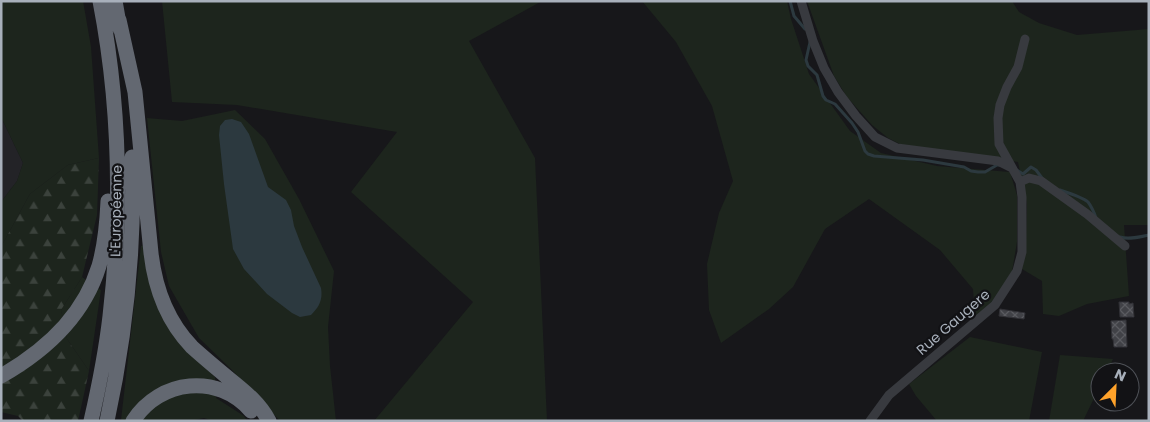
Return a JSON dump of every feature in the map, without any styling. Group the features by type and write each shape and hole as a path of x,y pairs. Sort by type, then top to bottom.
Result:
{"highway":[{"name":"L'Européenne","path":"91,421 102,370 110,316 117,223 116,138 112,84 100,1"},
{"name":"L'Européenne","path":"107,421 123,334 132,224 130,114 115,1"},
{"path":"119,20 135,92 151,253 159,292 172,321 187,342 252,398 269,421"},
{"path":"1,376 32,357 64,326 85,298 98,267 104,239 108,189 109,144 106,91 106,35"},
{"path":"133,421 145,405 160,394 180,387 194,386 215,388 232,395 247,406 258,421"}],"street":[{"path":"801,1 813,41 824,68 838,92 875,137 897,148 998,161 1012,168"},
{"name":"Rue Gaugere","path":"870,421 889,395 995,305 1017,271 1022,252 1022,197 1020,182 999,144 998,118 1000,106 1018,67 1025,39"},
{"path":"1020,182 1029,178 1042,181 1087,214 1125,246"}],"shaded area":[{"path":"1,117 23,163 17,181 1,202"},
{"path":"232,119 241,122 249,134 268,187 286,200 291,210 294,226 302,247 321,288 320,303 311,315 300,317 267,294 244,269 233,249 219,135 220,126 225,120"}],"green space":[{"path":"1,1 83,1 91,47 99,158 68,165 30,194 1,247 1,202 17,181 23,163 1,117"},
{"path":"162,1 542,1 469,41 535,158 547,421 374,421 473,302 351,192 397,132 237,105 172,102"},
{"path":"642,1 787,1 809,74 850,131 881,153 937,166 1010,172 1017,195 1017,242 1012,272 1003,288 985,310 975,318 973,289 940,250 869,199 825,229 793,287 769,309 721,343 709,310 707,264 719,213 733,181 712,106 676,42"},
{"path":"807,1 1012,1 1019,12 1039,23 1077,35 1149,29 1149,225 1124,225 1129,296 1087,304 1059,316 1043,314 1042,281 1022,269 1026,240 1027,204 1018,162 902,145 888,138 872,125 847,97 834,76"},
{"path":"235,110 265,139 299,199 334,271 328,327 336,421 280,421 199,338 169,286 161,252 147,118 182,121"},
{"path":"99,158 97,215 82,277 61,310 67,339 89,371 78,421 23,421 18,416 1,412 1,247 30,194 68,165"},
{"path":"145,245 194,357 215,377 216,398 244,416 247,421 213,421 204,418 190,421 121,420 141,246"},
{"path":"82,277 101,290 89,371 67,339 61,310"},
{"path":"970,337 1042,352 1029,421 937,421 916,396 909,384"},
{"path":"1060,355 1113,359 1112,362 1090,362 1090,407 1083,421 1049,421"}],"building":[{"path":"1119,302 1133,303 1134,317 1120,317"},
{"path":"1000,309 1025,313 1024,319 999,316"},
{"path":"1126,320 1127,347 1114,347 1111,321"}],"waterway":[{"path":"790,1 794,16 805,29"},
{"path":"810,42 806,60 808,66 817,75 823,96 826,100 835,104 852,123 868,154 923,160 964,167 978,172 985,172 1000,165"},
{"path":"1015,169 1023,174 1031,167 1042,178"},
{"path":"1060,190 1088,202 1096,218"},
{"path":"1120,237 1131,238 1149,235"}]}
